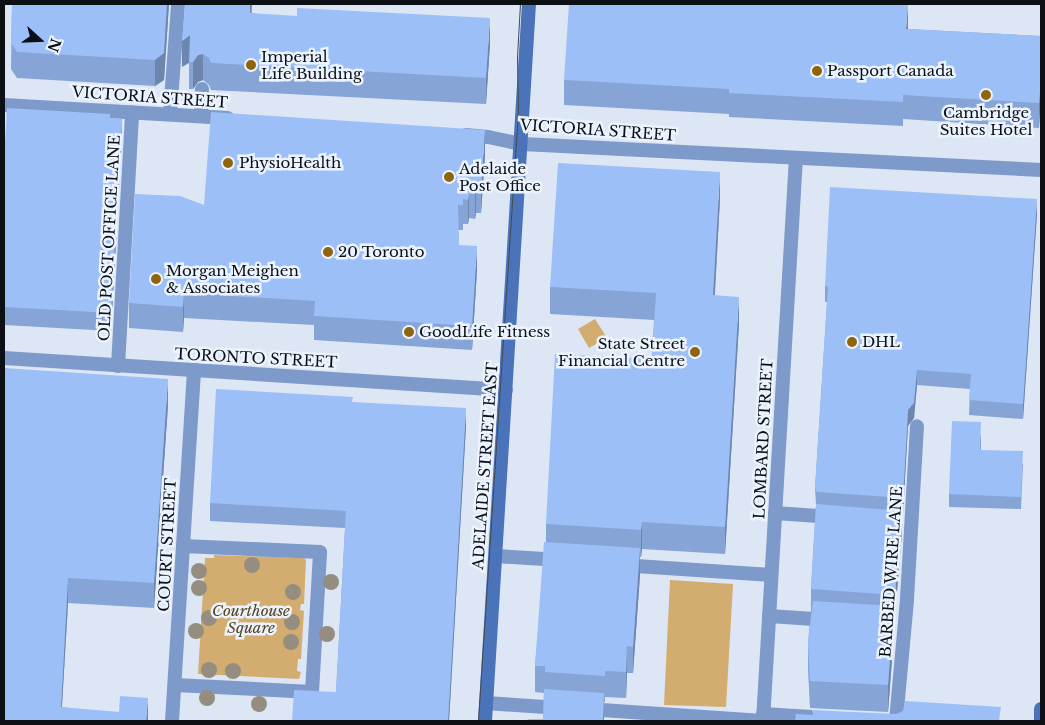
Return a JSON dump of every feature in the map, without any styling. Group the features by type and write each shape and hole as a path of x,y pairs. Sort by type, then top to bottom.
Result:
{"main road":[{"name":"ADELAIDE STREET EAST","path":"485,721 522,144 529,4"},
{"path":"1040,721 1041,709"}],"street":[{"path":"170,114 178,4"},
{"path":"201,116 202,89"},
{"name":"VICTORIA STREET","path":"4,105 240,119"},
{"name":"OLD POST OFFICE LANE","path":"118,366 132,112"},
{"name":"VICTORIA STREET","path":"448,134 488,137 522,144 1041,170"},
{"name":"LOMBARD STREET","path":"763,719 796,158"},
{"name":"TORONTO STREET","path":"4,358 506,390"},
{"name":"COURT STREET","path":"172,721 194,370"},
{"name":"BARBED WIRE LANE","path":"896,721 906,523 917,426"},
{"path":"775,513 843,518"},
{"path":"175,685 312,692 320,552 183,546"},
{"path":"496,556 577,561"},
{"path":"606,564 771,575"},
{"path":"769,616 846,621"},
{"path":"486,703 653,717 830,718"},
{"path":"877,721 887,721"}],"green space":[{"path":"595,319 607,338 589,348 578,329"},
{"name":"Courthouse Square","path":"214,555 304,558 306,560 304,604 301,604 300,610 304,611 301,659 298,659 297,671 301,672 299,679 198,674 205,558 214,558"},
{"path":"670,580 733,584 726,707 664,705"}],"building":[{"path":"12,4 167,4 164,53 155,60 17,52 11,43"},
{"path":"185,4 250,4 250,13 297,16 297,8 490,18 486,78 211,63 209,58 203,54 198,55 193,62 189,62 190,35 182,41"},
{"path":"569,4 908,4 906,29 1041,36 1039,103 903,95 903,102 729,93 729,89 564,80"},
{"path":"7,108 110,114 110,118 122,119 111,313 4,307 4,161"},
{"name":"20 Toronto","path":"211,112 485,130 481,188 476,188 475,194 469,194 468,200 463,199 463,205 458,205 459,245 477,246 472,326 314,316 315,301 184,293 183,307 129,303 135,194 180,196 204,205"},
{"name":"State Street Financial Centre","path":"558,163 720,172 713,295 739,297 725,527 642,522 641,530 546,524 555,354 652,359 656,293 550,287"},
{"path":"830,187 1037,199 1023,404 969,400 971,374 917,370 914,403 908,410 903,498 817,492 815,488 828,287 825,286"},
{"path":"4,368 168,379 154,583 68,578 61,707 119,712 120,696 148,698 146,721 4,721"},
{"path":"216,389 353,397 352,402 466,408 448,721 292,721 294,690 336,692 346,511 210,503"},
{"path":"952,421 981,422 980,450 1023,451 1021,497 949,494"},
{"path":"816,504 902,511 895,595 811,589"},
{"path":"544,542 640,548 633,647 627,646 626,672 605,671 605,676 545,672 545,666 535,666"},
{"path":"813,601 894,606 888,685 810,681 808,643"},
{"path":"544,689 604,693 603,721 528,721 528,719 543,719"},
{"path":"905,701 1001,707 999,721 795,721 796,714 813,715 812,710 896,714 903,711"}],"tram line":[{"path":"478,721 518,110 517,57 520,4"}],"place":[{"name":"Imperial Life Building","path":"251,65"},
{"name":"Passport Canada","path":"817,71"},
{"name":"Cambridge Suites Hotel","path":"986,95"},
{"name":"PhysioHealth","path":"228,163"},
{"name":"Adelaide Post Office","path":"449,177"},
{"name":"20 Toronto","path":"328,252"},
{"name":"Morgan Meighen & Associates","path":"156,279"},
{"name":"GoodLife Fitness","path":"409,332"},
{"name":"DHL","path":"852,342"},
{"name":"State Street Financial Centre","path":"695,352"}]}
